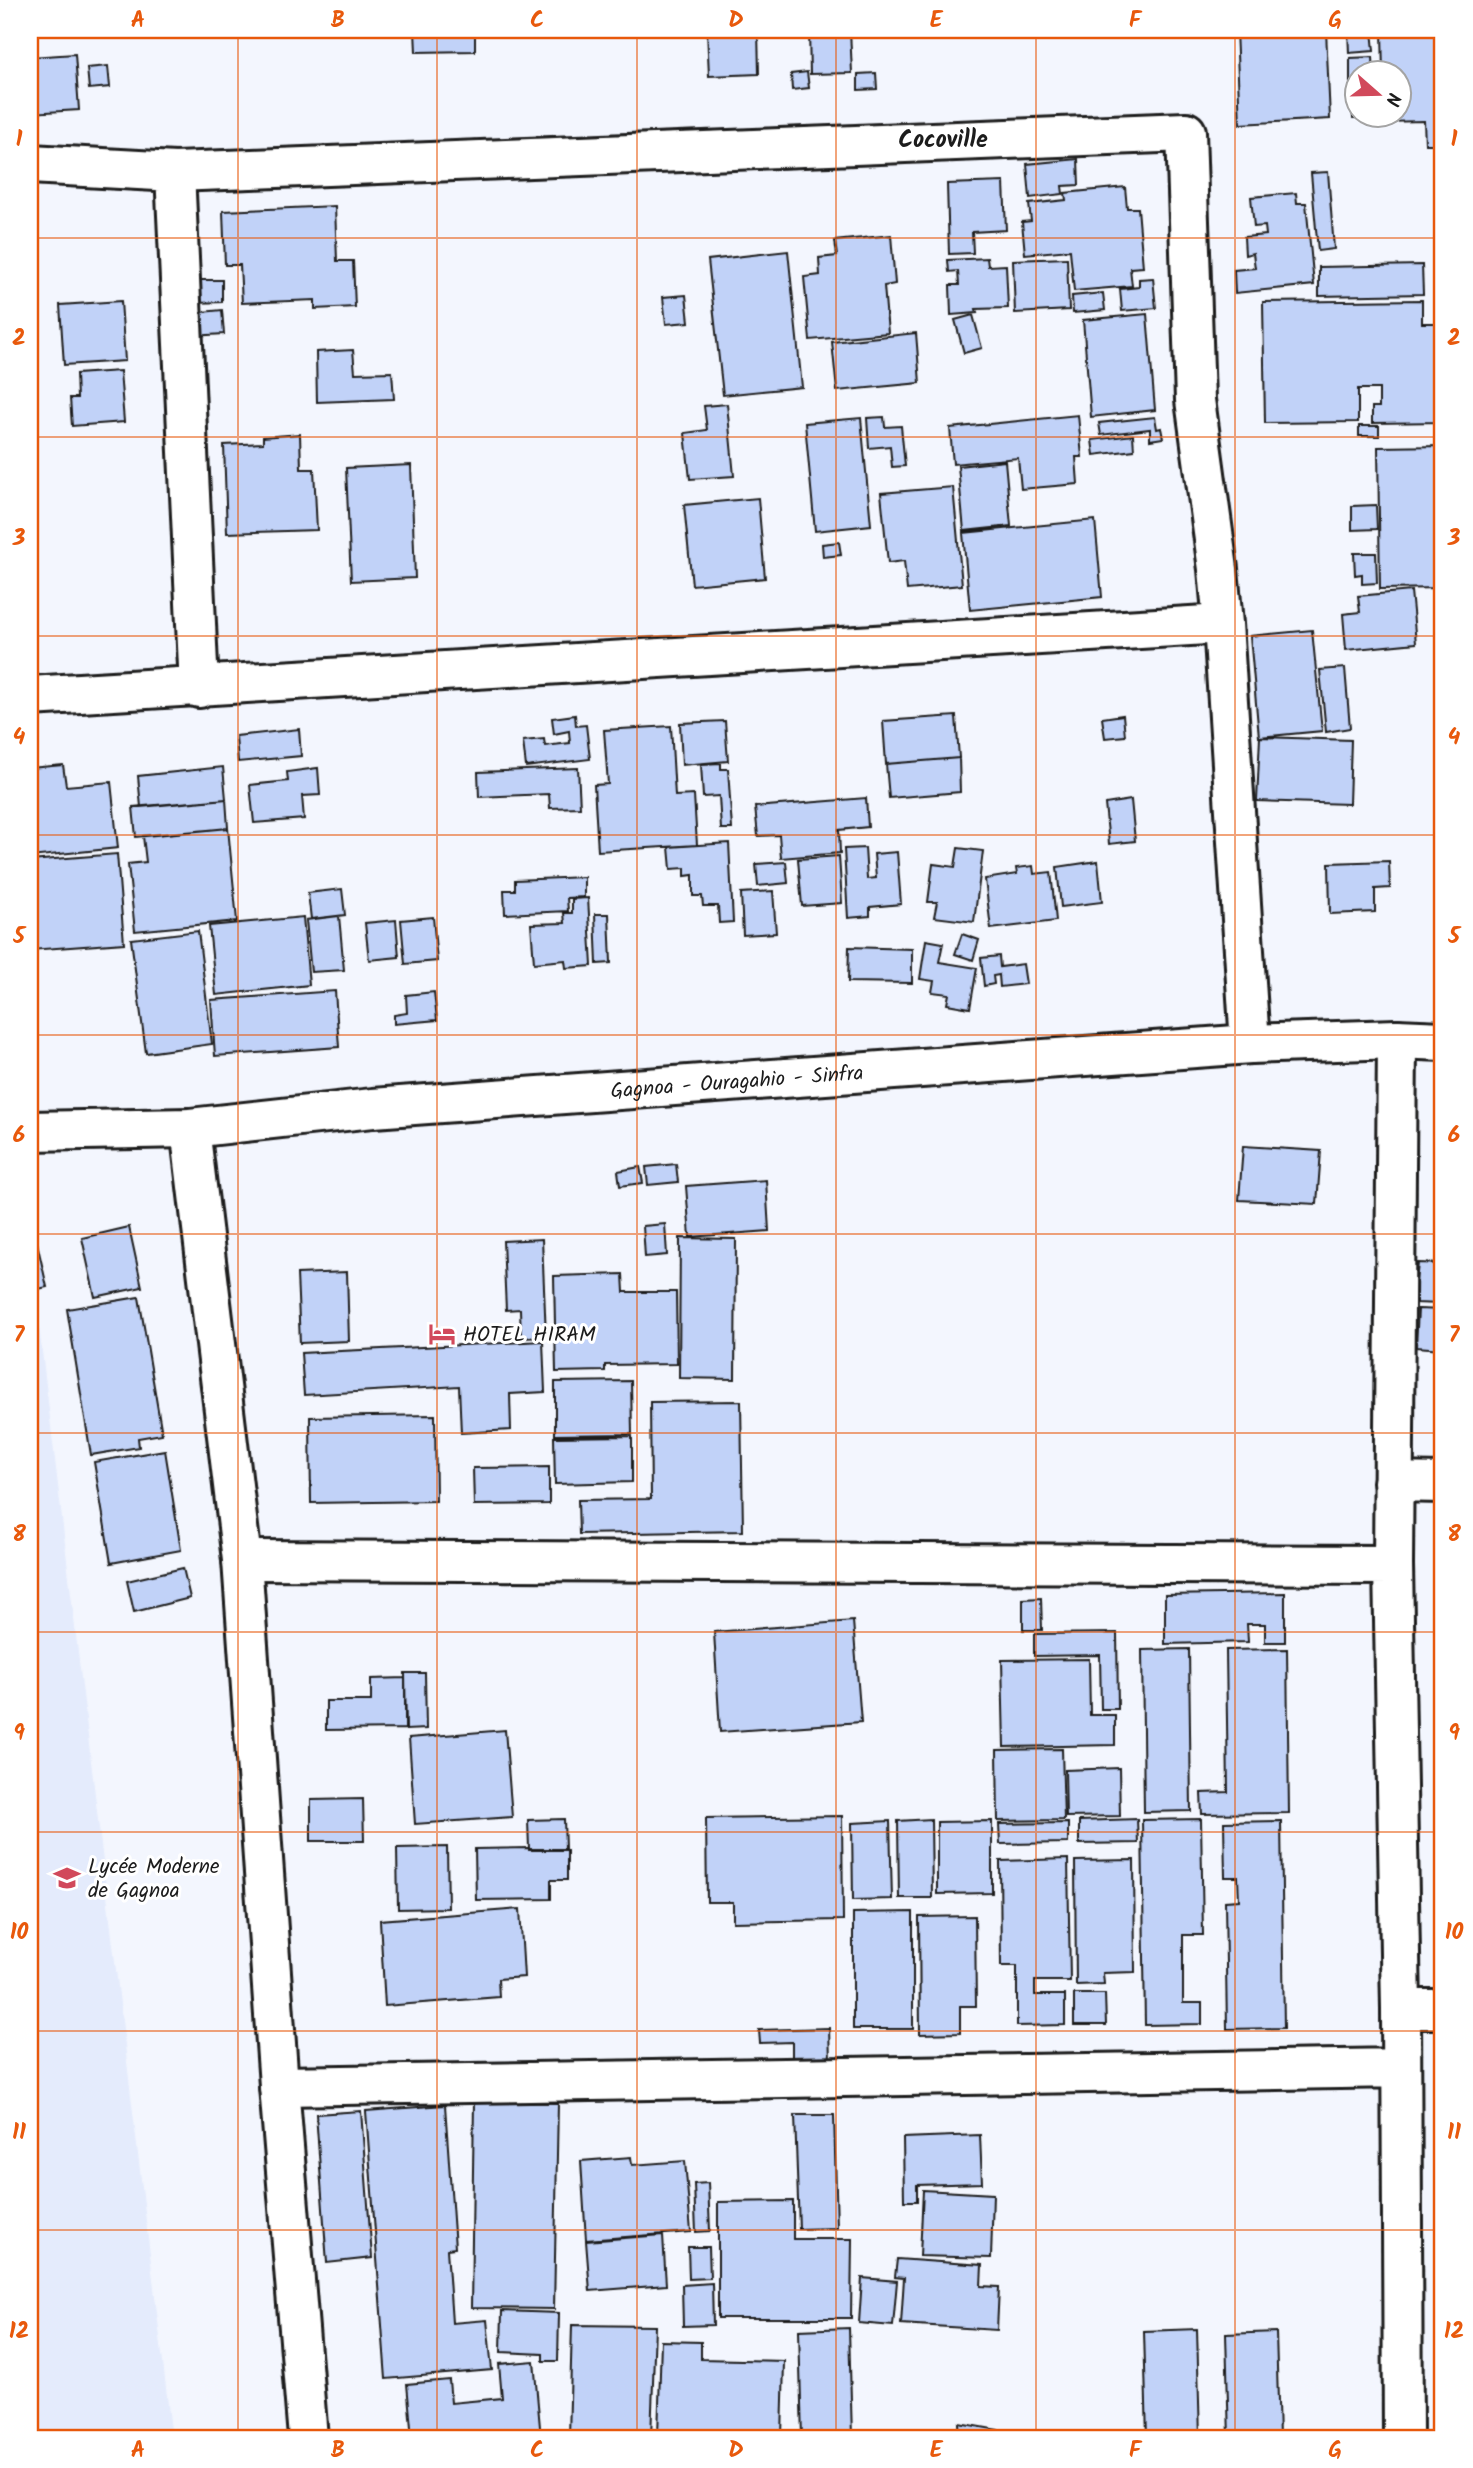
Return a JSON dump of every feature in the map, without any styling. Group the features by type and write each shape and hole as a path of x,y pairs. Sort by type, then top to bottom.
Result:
{"street":[{"path":"30,164 175,172 1186,132 1195,400 1223,624 1250,1044"},
{"path":"175,172 200,688"},
{"path":"30,696 200,688 1223,624"},
{"path":"1396,1039 1392,1565 1401,2009 1403,2438"},
{"name":"Gagnoa - Ouragahio - Sinfra","path":"30,1131 190,1128 373,1108 1250,1044 1396,1039 1443,1041"},
{"path":"190,1128 242,1560 279,2086 308,2438"},
{"path":"1392,1482 1443,1483"},
{"path":"242,1560 1392,1565"},
{"path":"1401,2009 1443,2009"},
{"path":"279,2086 1401,2068"}],"shaded area":[{"name":"Lycée Moderne de Gagnoa","path":"30,1318 38,1318 172,2438 30,2438"}],"building":[{"path":"415,30 475,30 475,51 416,52"},
{"path":"707,30 758,30 759,74 709,76"},
{"path":"809,30 850,30 852,73 810,74"},
{"path":"1236,30 1326,30 1330,119 1240,124"},
{"path":"1348,30 1372,30 1374,51 1349,53"},
{"path":"1382,30 1443,30 1443,144 1425,144 1424,121 1414,121 1414,60 1383,60"},
{"path":"75,54 79,110 30,113 30,57"},
{"path":"1373,57 1373,60 1350,60"},
{"path":"108,66 110,87 89,89 87,68"},
{"path":"807,72 809,88 792,90 791,74"},
{"path":"876,73 877,89 858,90 858,74"},
{"path":"1078,159 1079,185 1062,186 1063,194 1030,198 1027,164"},
{"path":"1328,172 1334,249 1318,251 1311,173"},
{"path":"1004,182 1006,230 972,232 973,253 949,254 947,184"},
{"path":"1125,187 1127,208 1138,208 1143,267 1130,268 1132,286 1074,291 1070,250 1025,254 1022,222 1031,221 1029,204 1066,200 1065,193"},
{"path":"1296,193 1297,203 1306,203 1314,285 1235,293 1234,270 1255,268 1253,253 1245,255 1244,237 1266,235 1265,226 1254,227 1251,197"},
{"path":"335,206 337,261 353,261 355,307 315,309 315,300 242,303 240,265 225,265 223,211"},
{"path":"891,235 895,284 884,286 888,333 810,340 804,277 820,275 819,258 837,256 835,241"},
{"path":"788,251 802,387 723,395 708,260"},
{"path":"987,258 988,266 1006,265 1008,308 976,309 977,313 951,315 950,285 959,285 958,271 949,272 948,260"},
{"path":"1067,258 1069,310 1015,313 1013,260"},
{"path":"1422,265 1423,294 1319,296 1319,267"},
{"path":"1153,278 1156,308 1122,311 1120,289 1139,287 1139,279"},
{"path":"195,280 222,280 222,302 197,303"},
{"path":"1103,293 1105,310 1073,313 1072,296"},
{"path":"686,295 689,322 666,324 663,297"},
{"path":"1422,300 1422,323 1443,323 1443,422 1372,423 1372,407 1379,407 1379,389 1358,389 1358,422 1265,423 1263,302"},
{"path":"121,301 125,361 64,365 60,305"},
{"path":"222,310 224,334 192,336 192,313"},
{"path":"1147,314 1155,410 1091,417 1083,320"},
{"path":"973,315 982,348 964,353 955,320"},
{"path":"916,333 920,383 837,391 832,342"},
{"path":"353,350 355,373 392,372 394,399 317,402 316,352"},
{"path":"120,371 124,422 72,426 70,398 77,398 76,374"},
{"path":"727,404 734,476 690,479 685,433 707,430 704,406"},
{"path":"1078,415 1082,457 1076,457 1078,484 1021,489 1018,458 953,464 950,428"},
{"path":"884,417 885,427 901,426 905,466 892,467 890,446 869,448 867,418"},
{"path":"1155,417 1157,429 1161,428 1163,438 1150,440 1150,429 1101,435 1099,423"},
{"path":"861,418 871,525 815,531 805,423"},
{"path":"1359,426 1379,426 1379,436 1359,436"},
{"path":"300,434 301,469 314,469 317,530 227,533 224,445 263,443 263,437"},
{"path":"1133,435 1134,450 1094,455 1092,440"},
{"path":"1443,446 1443,588 1380,589 1378,447"},
{"path":"1005,461 1011,526 964,531 958,466"},
{"path":"411,465 415,578 351,581 346,468"},
{"path":"953,487 962,585 907,590 904,561 888,563 881,493"},
{"path":"758,498 765,578 692,585 684,505"},
{"path":"1376,505 1377,529 1352,530 1352,506"},
{"path":"1095,520 1102,597 970,610 963,533"},
{"path":"839,542 841,555 823,557 822,544"},
{"path":"1354,553 1376,553 1377,583 1362,584 1362,574 1355,575"},
{"path":"1411,591 1416,643 1346,650 1343,614 1360,612 1358,596"},
{"path":"1312,630 1322,731 1259,737 1250,636"},
{"path":"1345,668 1350,728 1326,732 1320,670"},
{"path":"575,715 576,726 586,725 590,759 526,767 523,741 544,739 545,746 570,743 569,731 554,734 552,718"},
{"path":"1123,715 1125,736 1105,738 1102,718"},
{"path":"956,716 959,758 886,764 883,721"},
{"path":"725,721 728,761 682,765 680,723"},
{"path":"671,726 675,796 694,795 697,845 598,851 594,785 608,784 604,730"},
{"path":"299,729 301,756 238,762 236,736"},
{"path":"1260,737 1351,740 1349,804 1257,801"},
{"path":"959,758 960,792 889,798 886,764"},
{"path":"721,763 721,769 728,769 732,829 721,829 719,796 703,797 701,764"},
{"path":"63,765 66,786 111,782 118,848 30,857 30,768"},
{"path":"223,767 226,799 141,807 138,776"},
{"path":"318,768 320,795 302,796 304,819 254,823 250,785 288,781 287,772"},
{"path":"578,768 580,807 550,808 549,794 479,797 478,772"},
{"path":"866,798 868,827 839,830 840,853 781,858 779,835 758,836 755,807"},
{"path":"226,799 228,828 136,837 133,807"},
{"path":"1131,800 1135,841 1109,844 1105,804"},
{"path":"228,828 237,921 135,931 128,864 146,862 143,836"},
{"path":"729,843 733,922 719,923 718,906 703,906 702,896 693,896 693,875 685,876 685,868 671,869 669,847"},
{"path":"865,848 867,879 876,878 874,854 897,852 901,904 870,907 870,916 848,918 844,849"},
{"path":"958,848 983,851 974,922 934,917 937,902 928,902 933,864 955,867"},
{"path":"117,854 124,943 30,950 30,861"},
{"path":"839,856 842,903 802,906 798,859"},
{"path":"1098,861 1102,902 1061,907 1057,867"},
{"path":"1389,861 1390,888 1375,889 1375,912 1330,914 1329,863"},
{"path":"786,862 788,883 758,886 756,864"},
{"path":"1033,866 1034,874 1051,872 1056,921 991,929 985,879 1017,874 1016,868"},
{"path":"584,877 584,897 567,898 568,911 505,914 504,890 515,890 515,880"},
{"path":"342,889 345,915 311,919 308,893"},
{"path":"773,891 776,933 743,935 741,893"},
{"path":"588,898 592,966 566,968 565,960 534,963 531,924 565,923 564,913 572,913 572,899"},
{"path":"595,914 609,914 611,963 597,964"},
{"path":"339,916 344,970 311,972 306,920"},
{"path":"303,917 309,985 216,995 209,926"},
{"path":"433,917 437,961 405,964 401,920"},
{"path":"396,920 399,957 369,960 365,923"},
{"path":"198,931 212,1044 146,1053 131,939"},
{"path":"962,934 979,940 973,960 955,954"},
{"path":"926,940 943,943 939,962 977,968 970,1008 947,1004 949,994 932,992 934,981 920,979"},
{"path":"849,947 912,949 912,983 848,982"},
{"path":"999,956 1000,967 1023,964 1026,984 1000,987 999,975 993,976 994,984 984,986 981,958"},
{"path":"335,991 339,1047 215,1056 211,1000"},
{"path":"434,992 437,1020 394,1024 394,1015 407,1013 406,995"},
{"path":"1443,1111 1443,1142 1436,1141"},
{"path":"1243,1146 1321,1151 1317,1204 1239,1200"},
{"path":"676,1164 678,1182 648,1185 646,1167"},
{"path":"640,1167 643,1183 620,1186 618,1171"},
{"path":"766,1180 769,1231 690,1237 686,1186"},
{"path":"665,1224 667,1255 645,1257 643,1226"},
{"path":"129,1227 142,1287 95,1297 82,1238"},
{"path":"35,1234 47,1287 30,1291 30,1235"},
{"path":"680,1238 736,1239 735,1379 679,1378"},
{"path":"542,1239 546,1337 521,1338 520,1309 506,1310 503,1241"},
{"path":"1418,1263 1443,1264 1443,1304 1414,1303"},
{"path":"347,1272 349,1341 300,1343 297,1274"},
{"path":"623,1274 624,1292 676,1292 677,1364 605,1365 605,1371 556,1372 554,1276"},
{"path":"139,1297 162,1434 138,1438 139,1447 91,1455 67,1309"},
{"path":"1418,1309 1443,1310 1443,1349 1416,1347"},
{"path":"543,1341 545,1392 510,1394 511,1430 461,1433 459,1386 304,1395 301,1353"},
{"path":"631,1381 632,1434 555,1435 555,1382"},
{"path":"741,1401 743,1531 579,1534 578,1500 651,1499 650,1402"},
{"path":"435,1415 436,1501 311,1503 310,1417"},
{"path":"632,1436 632,1482 555,1484 554,1437"},
{"path":"165,1450 181,1550 111,1563 94,1462"},
{"path":"549,1467 549,1504 474,1505 473,1468"},
{"path":"183,1568 190,1598 134,1612 127,1581"},
{"path":"1285,1593 1285,1642 1265,1642 1265,1624 1247,1624 1248,1642 1165,1644 1165,1595"},
{"path":"1041,1598 1042,1630 1023,1630 1023,1599"},
{"path":"853,1621 861,1722 720,1732 714,1632"},
{"path":"1117,1633 1118,1709 1101,1709 1100,1655 1034,1656 1034,1634"},
{"path":"1189,1649 1191,1811 1144,1812 1142,1650"},
{"path":"1287,1649 1289,1813 1202,1814 1201,1793 1228,1792 1226,1650"},
{"path":"1089,1659 1090,1715 1115,1715 1115,1745 1004,1747 1002,1660"},
{"path":"405,1673 425,1673 426,1729 406,1730"},
{"path":"405,1678 405,1729 326,1730 326,1701 371,1701 371,1679"},
{"path":"1434,1715 1443,1715 1443,1752 1434,1752"},
{"path":"505,1730 512,1817 415,1824 409,1738"},
{"path":"1062,1749 1064,1820 998,1821 997,1750"},
{"path":"1438,1758 1443,1758 1443,1815 1438,1815"},
{"path":"1119,1768 1120,1816 1066,1817 1065,1770"},
{"path":"363,1799 364,1841 311,1841 311,1800"},
{"path":"842,1816 843,1920 733,1922 733,1902 707,1902 706,1818"},
{"path":"564,1819 565,1849 529,1849 528,1820"},
{"path":"931,1819 932,1898 899,1898 898,1821"},
{"path":"1137,1819 1138,1843 1079,1844 1079,1821"},
{"path":"1201,1819 1203,1935 1183,1935 1183,2003 1202,2003 1202,2024 1145,2025 1142,1820"},
{"path":"890,1821 892,1899 853,1900 852,1823"},
{"path":"992,1821 992,1893 937,1894 937,1822"},
{"path":"1281,1821 1284,2028 1227,2029 1225,1901 1239,1900 1238,1877 1225,1877 1224,1822"},
{"path":"1068,1823 1068,1843 1000,1844 999,1824"},
{"path":"447,1847 448,1908 398,1909 397,1848"},
{"path":"475,1849 567,1850 567,1880 551,1880 551,1899 476,1900"},
{"path":"1068,1859 1070,1981 1035,1981 1035,1995 1065,1995 1065,2025 1017,2026 1017,1966 1001,1966 1000,1861"},
{"path":"1134,1860 1135,1972 1103,1973 1104,1984 1076,1985 1075,1861"},
{"path":"520,1909 524,1977 498,1979 499,1997 385,2006 380,1920"},
{"path":"913,1912 913,2029 853,2029 853,1913"},
{"path":"975,1916 976,2006 960,2006 960,2033 920,2034 919,1917"},
{"path":"1074,1994 1105,1994 1106,2025 1074,2025"},
{"path":"829,2028 830,2061 792,2062 792,2042 760,2043 759,2030"},
{"path":"474,2102 558,2103 554,2309 471,2308"},
{"path":"445,2105 455,2248 447,2249 452,2323 487,2320 492,2370 386,2379 366,2111"},
{"path":"361,2111 372,2258 327,2263 316,2114"},
{"path":"795,2115 834,2115 837,2228 799,2229"},
{"path":"980,2135 982,2183 917,2185 917,2201 904,2201 903,2138"},
{"path":"631,2157 632,2165 685,2161 691,2232 586,2240 581,2161"},
{"path":"708,2183 710,2231 696,2232 694,2184"},
{"path":"923,2190 993,2194 991,2258 920,2256"},
{"path":"793,2201 793,2239 852,2239 851,2318 718,2318 718,2202"},
{"path":"663,2235 666,2285 590,2291 586,2241"},
{"path":"688,2247 709,2247 710,2278 689,2279"},
{"path":"897,2259 982,2265 981,2286 999,2287 997,2330 901,2324 904,2278 895,2277"},
{"path":"862,2278 897,2281 893,2326 859,2323"},
{"path":"712,2283 713,2325 683,2326 682,2285"},
{"path":"502,2311 559,2313 558,2361 543,2361 543,2354 501,2352"},
{"path":"572,2325 655,2326 651,2438 569,2438"},
{"path":"849,2328 852,2438 802,2438 799,2330"},
{"path":"1197,2329 1200,2438 1147,2438 1144,2331"},
{"path":"1276,2332 1279,2438 1229,2438 1226,2334"},
{"path":"661,2341 701,2342 701,2359 784,2361 782,2438 658,2436"},
{"path":"534,2361 541,2438 412,2438 407,2384 449,2380 451,2403 502,2398 499,2364"},
{"path":"959,2423 1042,2438 960,2438"}],"place":[{"name":"HOTEL HIRAM","path":"442,1334"},
{"name":"Lycée Moderne de Gagnoa","path":"67,1878"}],"district":[{"name":"Cocoville","path":"943,139"}]}
